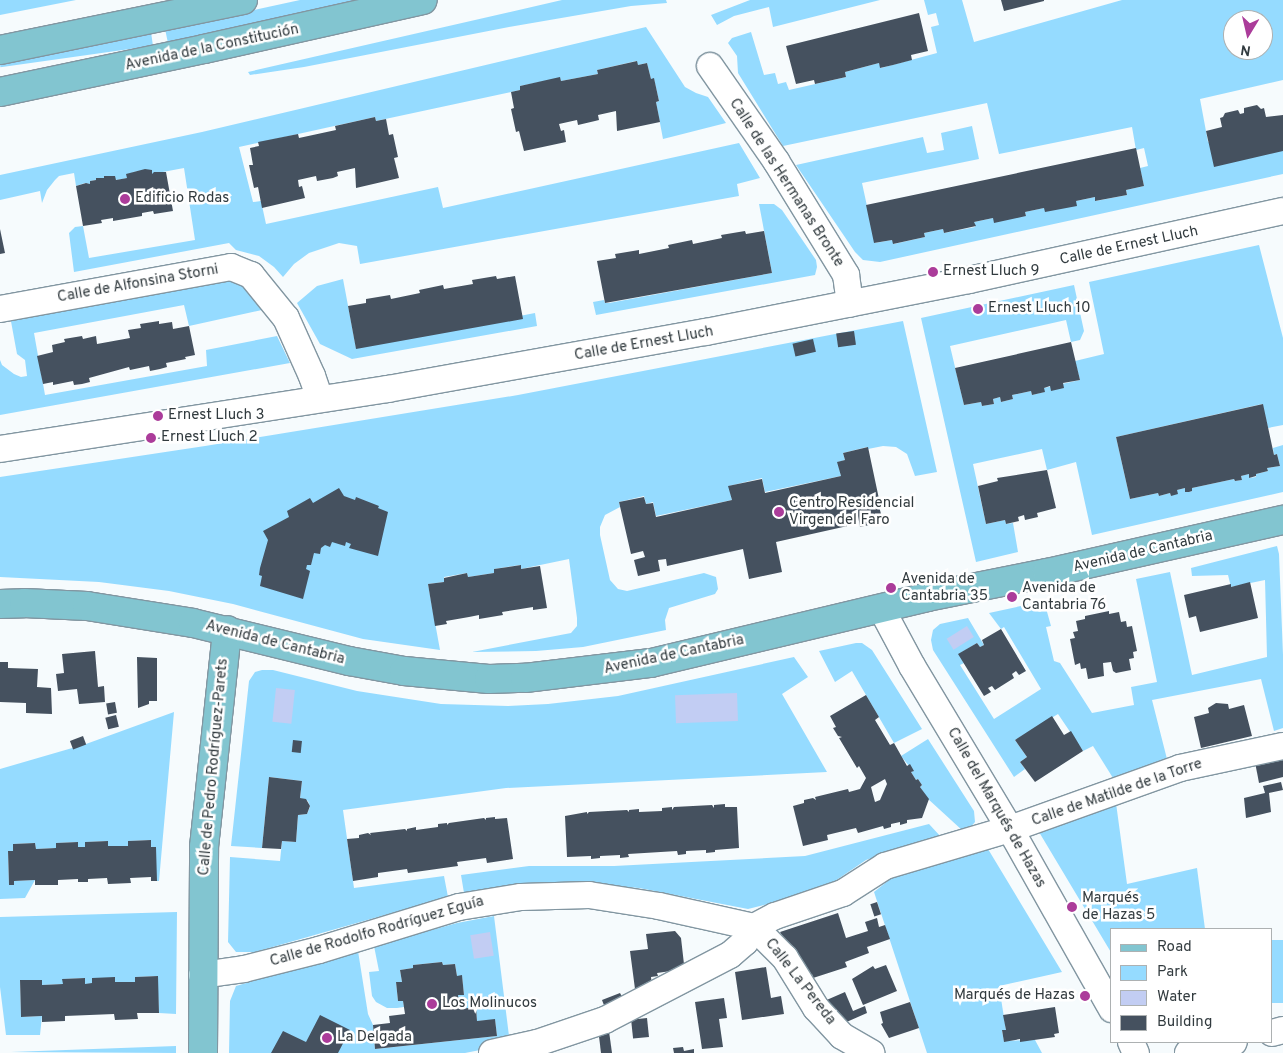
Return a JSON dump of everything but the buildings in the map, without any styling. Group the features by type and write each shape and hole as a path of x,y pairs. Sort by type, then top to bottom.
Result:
{"main road":[{"path":"0,50 243,0"},
{"name":"Avenida de la Constitución","path":"0,92 241,42 424,0"},
{"name":"Avenida de Cantabria","path":"0,604 24,603 87,606 193,622 348,661 404,671 489,679 525,678 651,663 881,608 1283,520"},
{"name":"Calle de Pedro Rodríguez-Parets","path":"203,1053 204,847 227,630"}],"street":[{"name":"Calle de las Hermanas Bronte","path":"710,66 776,161 846,275 850,304"},
{"name":"Calle de Ernest Lluch","path":"0,449 320,400 570,357 850,304 1088,255 1283,211"},
{"name":"Calle de Alfonsina Storni","path":"0,309 231,266 251,275 286,318 312,376 320,400"},
{"name":"Calle del Marqués de Hazas","path":"881,608 912,666 1010,829 1110,1005"},
{"name":"Calle de Matilde de la Torre","path":"1010,829 1180,768 1283,746"},
{"path":"492,1053 537,1043 605,1020 730,955 745,942 754,927 775,916 843,893 885,866 1010,829"},
{"name":"Calle de Rodolfo Rodríguez Eguía","path":"202,975 244,969 319,950 459,908 521,897 589,896 659,906 754,927"},
{"name":"Calle La Pereda","path":"754,927 785,958 816,1008 842,1036 871,1053"},
{"path":"1188,1053 1230,1043"}],"green space":[{"path":"0,0 76,0 0,15"},
{"path":"300,0 362,0 168,43 165,29"},
{"path":"562,0 666,0 667,3 631,6 509,27 304,67 250,75 248,72"},
{"path":"750,0 880,0 773,27 769,7 734,16 717,25 711,15"},
{"path":"924,0 962,0 974,42 1122,0 1283,0 1283,80 1200,99 1208,142 1283,151 1283,174 880,262 863,260 855,252 796,165 923,137 927,153 944,150 941,133 972,126 979,159 862,183 875,243 892,240 894,244 925,237 924,233 943,229 944,233 975,227 974,222 993,218 1026,216 1025,212 1095,197 1096,201 1127,195 1126,190 1144,186 1140,168 1148,166 1144,148 1136,150 1132,127 999,154 987,103 783,146 738,73 737,56 728,43 732,38 751,32 764,75 775,73 778,84 786,82 789,90 846,77 845,72 879,63 881,68 937,53 931,27 939,25 936,13 928,15"},
{"path":"646,27 685,87 708,97 726,123 663,139 656,102 659,101 654,79 651,79 647,63 638,65 636,61 597,70 598,74 561,81 560,78 520,86 520,90 511,92 376,121 375,117 239,147 253,202 261,201 266,224 438,187 443,208 739,143 760,178 737,184 739,196 360,264 357,246 339,243 309,253 294,264 283,277 274,267 259,256 236,250 229,243 74,272 69,233 75,227 83,226 89,258 195,240 184,168 152,174 152,170 133,172 132,174 127,174 127,178 117,180 104,176 104,178 96,178 96,180 90,181 90,184 85,183 76,186 74,173 59,176 47,190 42,203 40,191 0,200 0,175 202,132"},
{"path":"151,32 153,46 0,67 0,53"},
{"path":"759,204 774,204 782,210 816,260 815,275 596,315 593,302 604,300 605,303 609,303 772,273"},
{"path":"1259,245 1283,338 1283,425 1268,428 1262,404 1116,437 1130,499 1158,493 1159,496 1170,493 1171,496 1177,490 1185,488 1185,492 1189,492 1192,491 1192,488 1234,479 1235,481 1242,480 1241,476 1249,474 1249,478 1256,477 1256,474 1268,471 1267,468 1280,466 1277,454 1274,455 1273,448 1283,445 1283,492 1092,535 1076,462 1047,470 1042,449 973,464 986,524 1005,520 1006,524 1013,523 1018,552 976,562 921,318 1074,285 1084,331 1080,340 1071,342 1066,320 950,346 964,405 981,402 982,406 994,404 993,399 1000,397 1001,402 1013,399 1012,395 1031,391 1032,395 1044,392 1044,388 1080,380 1075,361 1104,354 1089,282"},
{"path":"230,279 242,284 262,310 189,326 184,305 34,333 45,395 207,366 206,350 277,336 290,363 0,415 0,360 2,365 14,374 21,377 27,376 25,360 17,354 10,316"},
{"path":"343,279 356,348 535,313 537,326 352,359 320,344 297,303 317,286"},
{"path":"903,321 937,472 915,476 907,454 896,447 883,446 868,449 867,447 843,453 845,460 838,462 841,476 765,492 762,478 729,486 732,500 656,516 653,502 646,504 644,496 619,502 620,507 605,515 600,527 610,580 618,589 627,591 704,573 716,577 718,589 715,594 669,608 665,620 666,630 583,647 536,651 472,652 571,633 577,626 577,618 569,559 521,569 520,565 494,569 494,573 468,577 467,573 444,577 444,582 428,584 440,650 363,639 233,604 169,591 99,582 0,577 0,477 518,395"},
{"path":"1277,546 1279,554 1283,655 1283,728 1274,731 1261,679 1152,700 1167,759 1113,778 1093,746 1083,751 1058,714 1015,740 1027,757 1020,762 1025,769 1014,777 933,650 931,640 933,630 940,624 968,618 984,645 980,647 977,643 959,654 964,663 960,665 994,719 1041,689 1004,627 1001,629 989,613 1044,601 1051,626 1046,627 1054,661 1060,663 1092,713 1134,705 1131,687 1157,682 1136,579 1170,572 1192,675 1267,657 1265,580 1231,587 1228,575 1192,576 1191,568"},
{"path":"862,643 872,650 922,729 894,743 852,671 835,682 819,651"},
{"path":"794,657 808,677 782,694 827,772 506,788 343,810 354,888 444,876 448,897 255,952 236,952 228,942 230,857 280,861 282,841 296,842 298,815 307,814 310,807 308,801 300,798 302,781 269,777 262,848 231,846 249,681 255,672 273,670 357,691 441,704 508,706 548,704 618,696"},
{"path":"174,712 159,881 157,881 150,840 128,841 128,846 108,846 107,841 85,842 85,847 78,847 78,842 56,843 56,848 36,849 35,843 13,844 13,851 8,852 9,885 14,884 14,881 35,880 25,898 0,899 0,769 86,744"},
{"path":"928,739 974,811 975,822 969,829 963,831 927,798 920,787 922,785 918,779 916,780 911,772 913,771 901,756"},
{"path":"1116,803 1127,884 1197,868 1205,928 1110,928 1110,951 1039,832"},
{"path":"929,824 942,838 866,860 835,881 792,898 748,909 639,888 568,882 532,883 464,893 461,875 529,866 614,866 805,856"},
{"path":"988,849 1062,972 999,986 1006,1030 1002,1031 1004,1041 1035,1040 1042,1053 927,1053 874,892 894,876"},
{"path":"177,912 176,1014 159,1013 157,976 135,977 135,982 85,984 85,978 63,979 63,984 42,985 42,980 20,980 21,1017 42,1016 40,1035 6,1035 0,987 0,917"},
{"path":"494,916 510,1044 465,1053 229,1053 230,1001 236,986 358,951 368,1014 373,1025 375,1049 497,1036 495,1020 477,1021 476,1007 460,1009 458,995 464,995 462,976 457,976 455,964 443,965 442,962 413,965 413,968 400,970 402,982 396,982 398,1001 403,1001 404,1007 397,1008 387,1008 376,1002 372,996 369,972 379,971 374,946 457,923"},
{"path":"1273,940 1283,940 1283,1003 1273,1003"},
{"path":"176,1046 176,1053 11,1052"}],"water":[{"path":"967,626 974,637 954,650 947,639"},
{"path":"276,688 295,690 291,724 272,722"},
{"path":"737,693 738,721 676,723 675,695"},
{"path":"490,932 494,956 474,959 470,935"}],"place":[{"name":"Edificio Rodas","path":"125,199"},
{"name":"Ernest Lluch 9","path":"933,272"},
{"name":"Ernest Lluch 10","path":"978,309"},
{"name":"Ernest Lluch 3","path":"158,416"},
{"name":"Ernest Lluch 2","path":"151,438"},
{"name":"Centro Residencial Virgen del Faro","path":"779,512"},
{"name":"Avenida de Cantabria 35","path":"891,588"},
{"name":"Avenida de Cantabria 76","path":"1012,597"},
{"name":"Marqués de Hazas 5","path":"1072,907"},
{"name":"Marqués de Hazas","path":"1085,996"},
{"name":"Los Molinucos","path":"432,1004"},
{"name":"La Delgada","path":"327,1038"}]}
